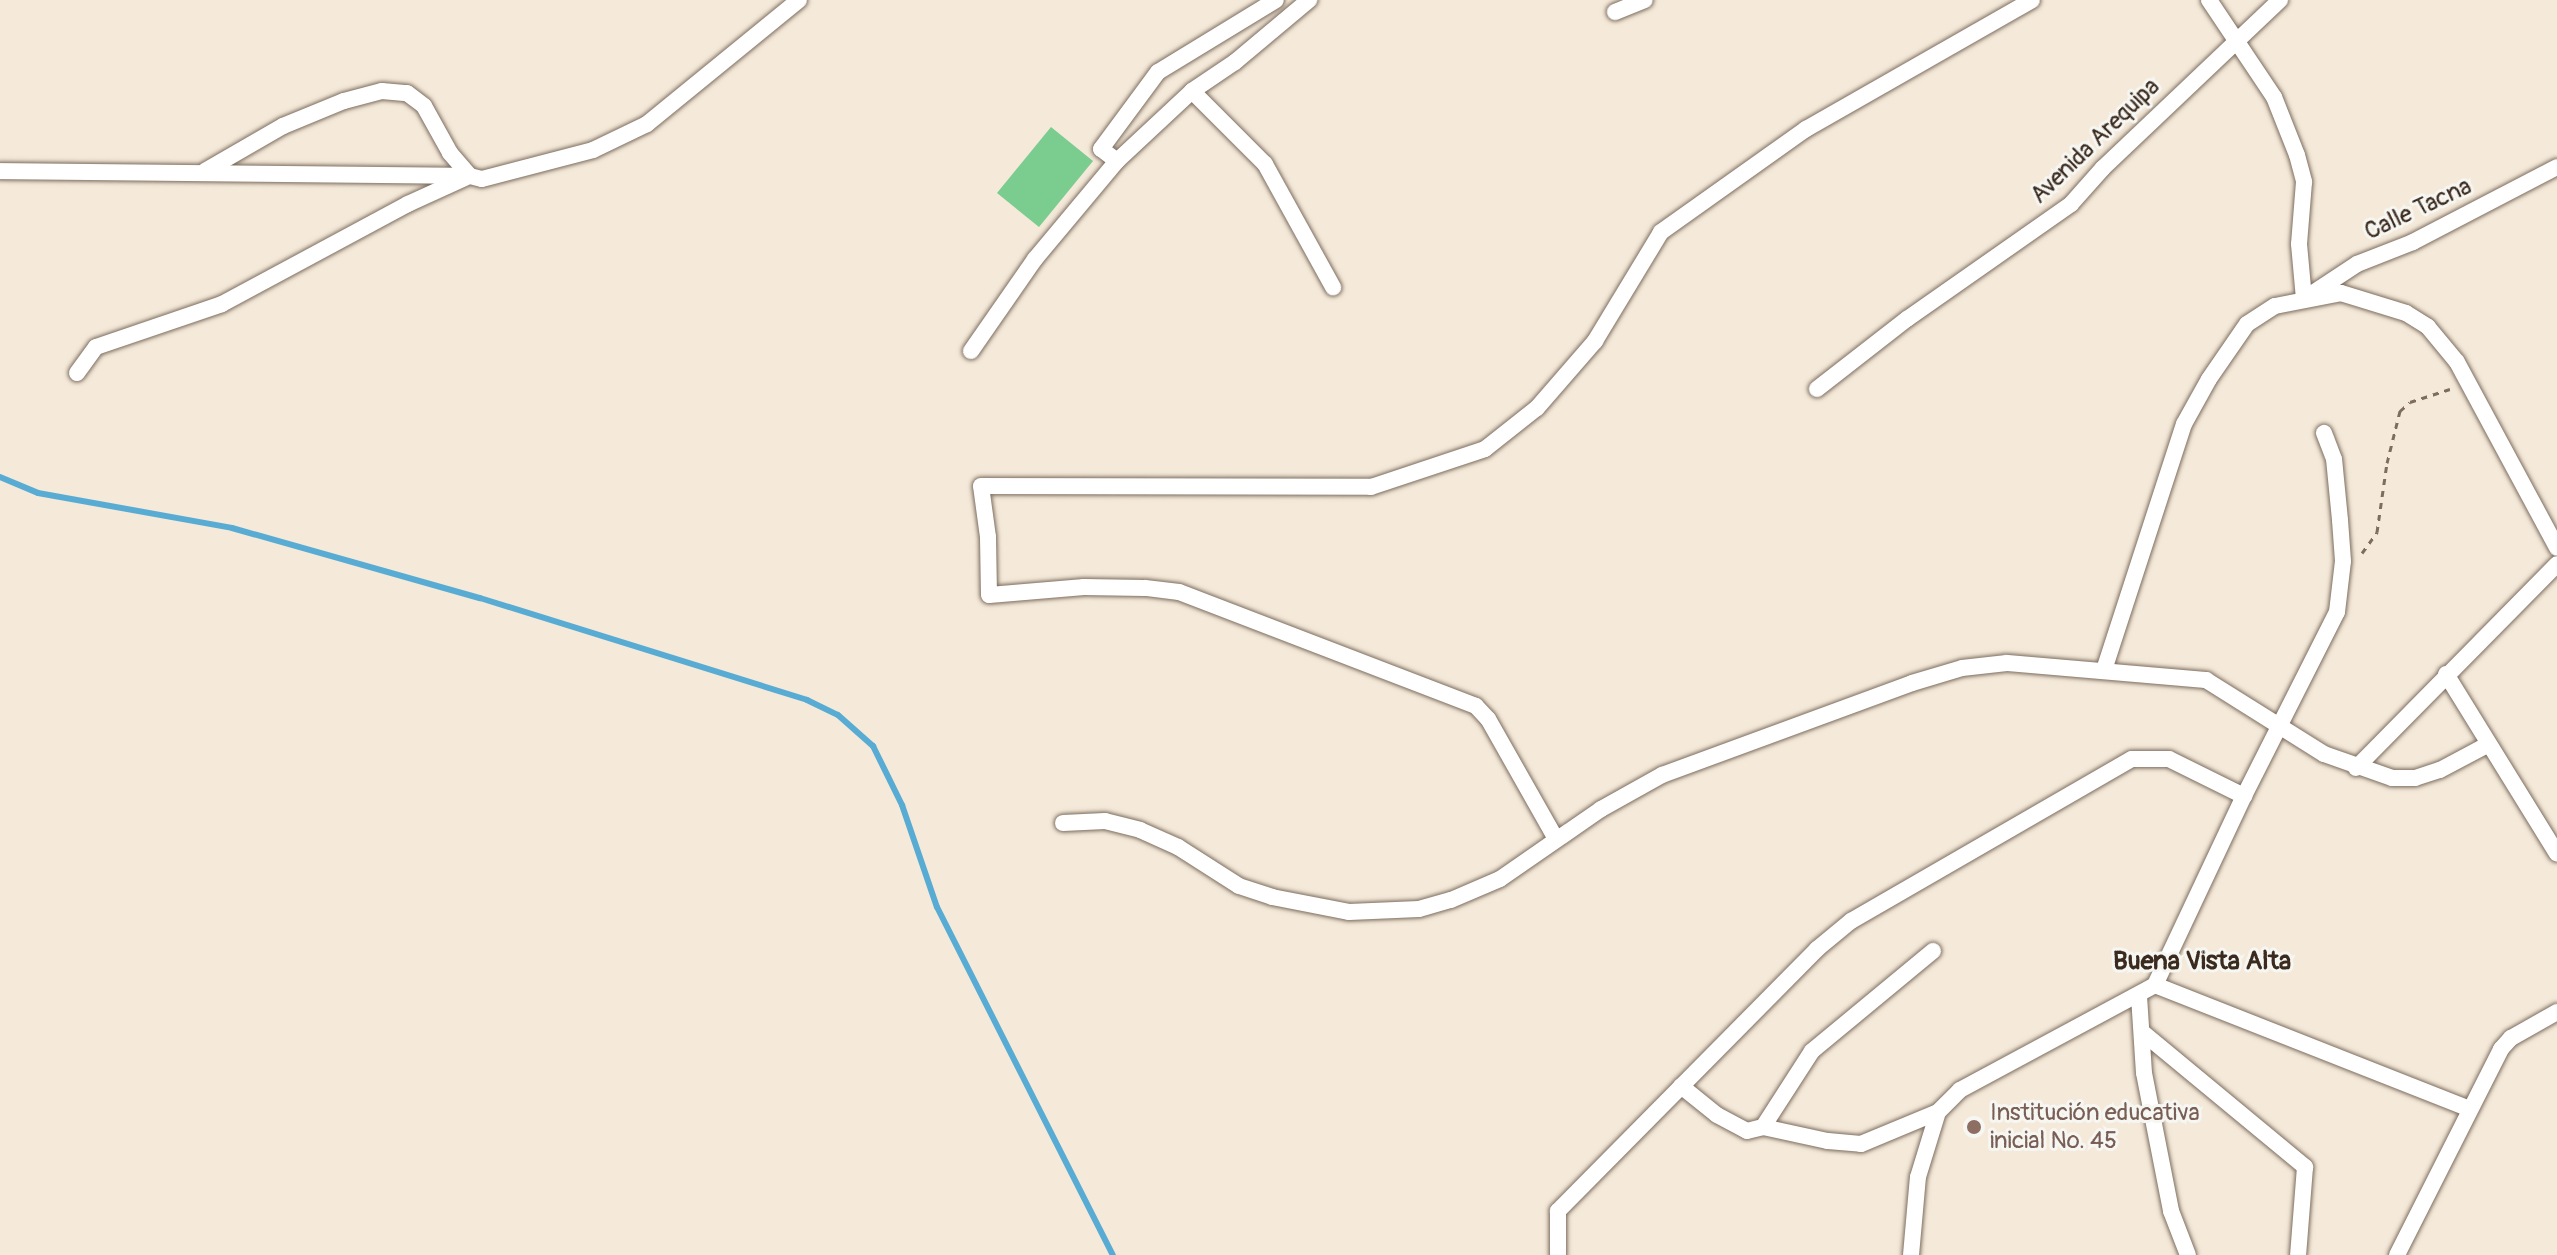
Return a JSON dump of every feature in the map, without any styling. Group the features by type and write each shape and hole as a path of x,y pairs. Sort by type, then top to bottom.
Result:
{"street":[{"path":"0,171 205,171 470,176 482,179 593,150 647,124 799,0"},
{"path":"1117,161 1101,149 1158,72 1276,0"},
{"path":"971,351 1035,259 1117,161 1192,91 1235,62 1309,0"},
{"path":"1615,12 1645,0"},
{"path":"1556,839 1488,719 1476,706 1179,592 1084,587 989,595 988,537 981,486 1371,487 1485,449 1537,408 1595,341 1661,232 1806,129 2032,0"},
{"path":"2209,0 2274,97 2297,155 2304,182 2299,244 2304,299"},
{"name":"Avenida Arequipa","path":"1817,389 1907,319 2071,204 2103,168 2280,0"},
{"path":"205,171 283,126 344,101 382,91 407,93 424,106 450,153 470,176"},
{"path":"1192,91 1265,164 1333,287"},
{"name":"Calle Tacna","path":"2304,299 2357,264 2413,242 2557,167"},
{"path":"77,373 96,347 222,304 408,204 470,176"},
{"path":"2104,670 2184,424 2247,324 2275,306 2341,293 2406,313 2428,327 2457,362 2557,548"},
{"path":"1681,1086 1717,1115 1747,1131 1763,1127 1861,1144 1938,1112 1960,1090 2155,985 2244,796 2337,612 2343,561 2334,459 2324,433"},
{"path":"2356,768 2557,564"},
{"path":"1063,823 1105,821 1140,830 1178,847 1239,886 1316,907 1349,912 1388,912 1451,900 1500,879 1631,790 1662,775 1949,671 2007,663 2206,680 2324,754 2356,768 2392,778 2415,778 2440,770 2487,745"},
{"path":"2446,674 2557,854"},
{"path":"1558,1255 1558,1211 1817,949 1851,921 2121,763 2144,757 2169,759 2244,796"},
{"path":"1763,1127 1812,1051 1933,951"},
{"path":"2155,985 2469,1109"},
{"path":"2139,996 2144,1073 2171,1211 2188,1255"},
{"path":"2397,1255 2501,1049 2511,1038 2557,1012"},
{"path":"2142,1032 2305,1167 2298,1255"},
{"path":"1911,1255 1918,1177 1938,1112"}],"path":[{"path":"2343,561 2360,556 2377,532 2387,463 2400,411 2410,402 2469,383"}],"green space":[{"path":"1051,127 1093,161 1039,227 997,193"}],"waterway":[{"path":"0,477 38,493 232,528 480,598 807,700 838,715 873,746 902,805 937,907 1113,1255"}],"place":[{"name":"Institución educativa inicial No. 45","path":"1974,1127"}],"district":[{"name":"Buena Vista Alta","path":"2202,962"}]}
